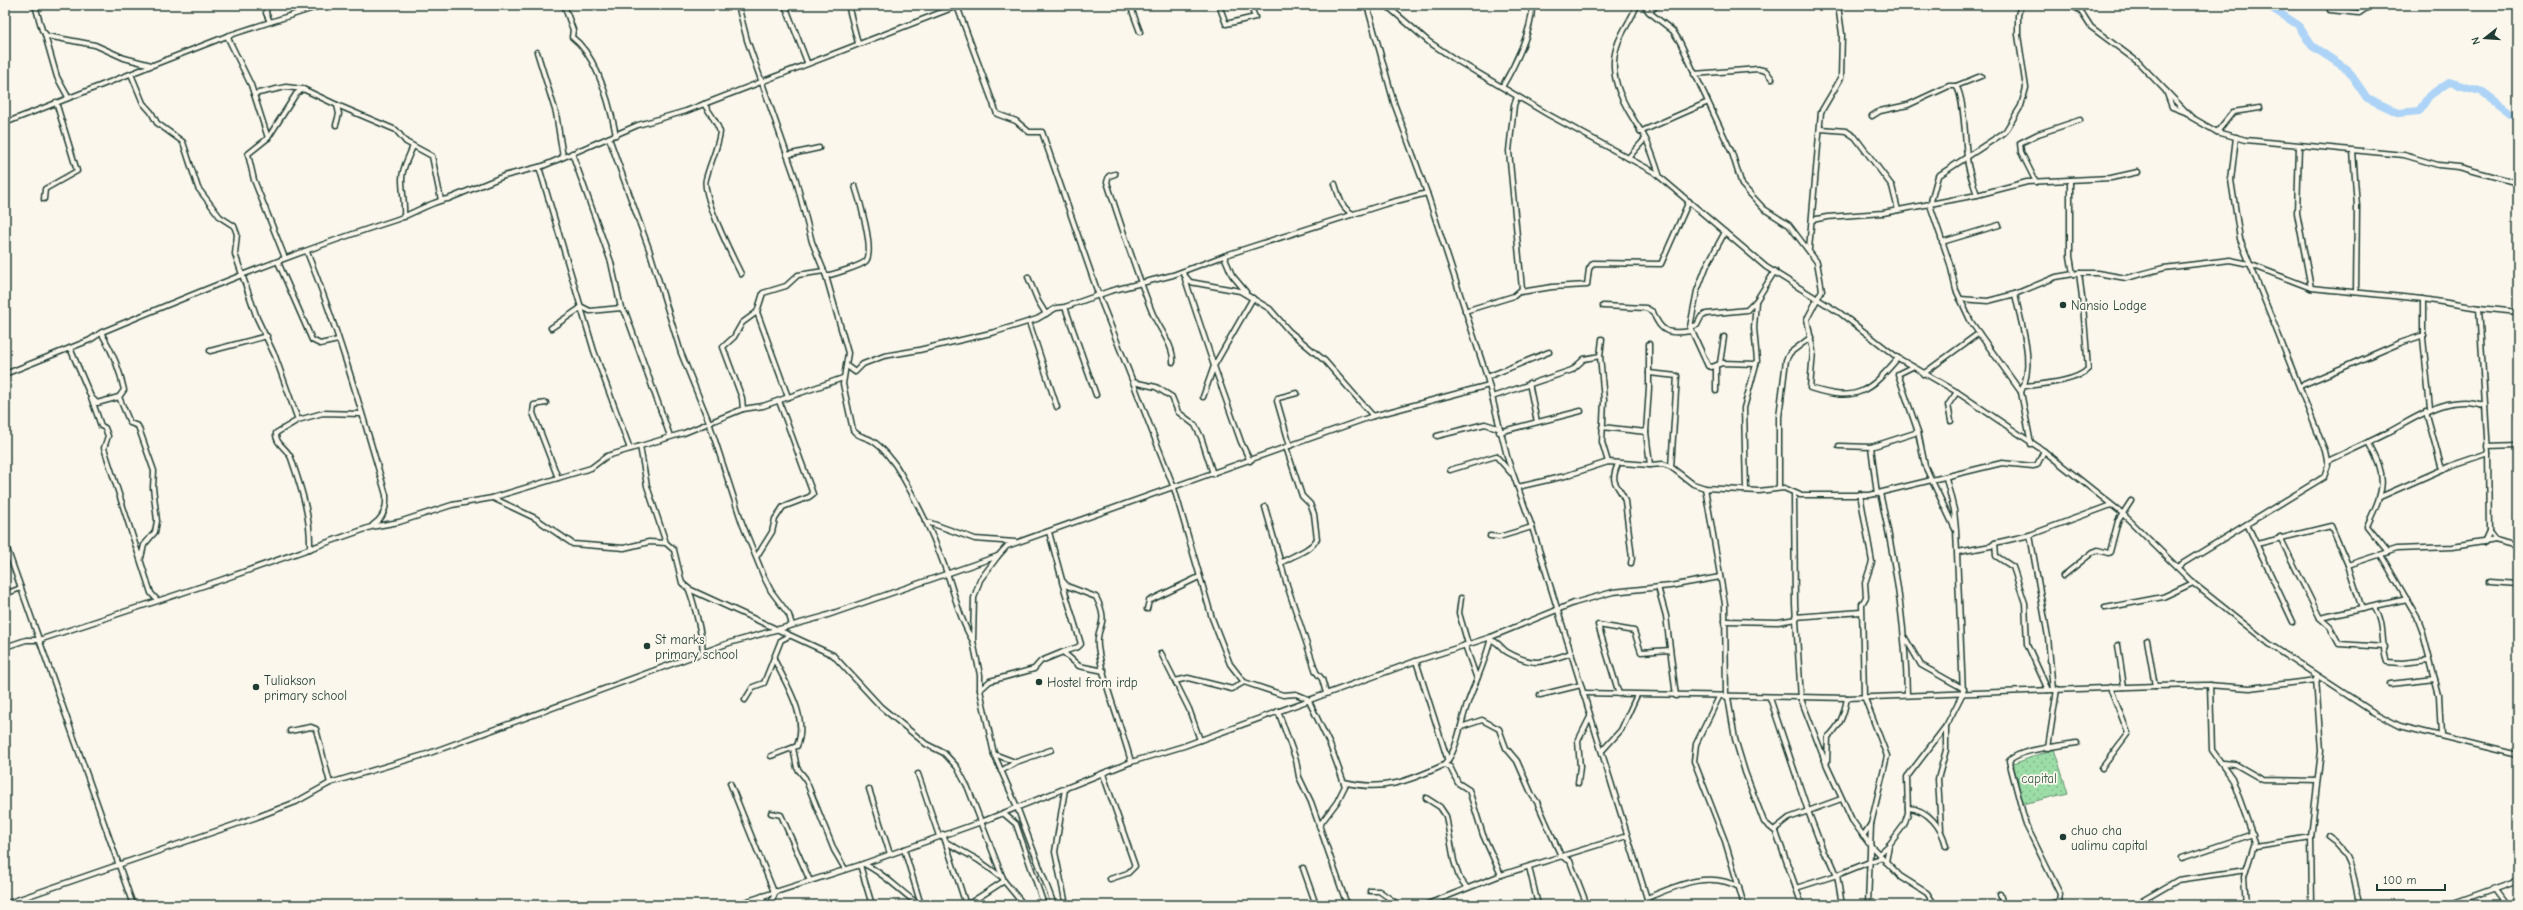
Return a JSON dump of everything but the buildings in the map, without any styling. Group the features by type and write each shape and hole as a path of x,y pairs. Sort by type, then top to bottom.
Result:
{"street":[{"path":"35,5 57,77 68,96"},
{"path":"267,5 266,13 270,22"},
{"path":"5,123 68,96 132,74 227,36 323,5"},
{"path":"564,5 573,30 572,37 584,47 600,77 616,135"},
{"path":"738,5 748,40 763,80 800,193 812,242 826,276 848,353 847,366 842,384 853,430 857,436 871,440 882,449 900,472 925,521 947,573 962,620 973,641"},
{"path":"785,5 807,62"},
{"path":"848,5 858,43"},
{"path":"1130,5 1140,32"},
{"path":"1219,5 1226,24 1232,25 1255,17 1250,5"},
{"path":"1367,5 1394,103 1427,193 1487,377 1499,430 1532,527 1556,609 1602,751 1626,836 1649,905"},
{"path":"1386,5 1429,42 1517,97 1660,177 1753,257 1858,325 1898,358 1923,374 1957,392 2031,444 2044,451 2122,513 2193,583 2257,636 2373,712 2400,726 2518,755"},
{"path":"1502,87 1513,68 1529,23 1532,5"},
{"path":"1637,5 1617,45 1613,64 1615,80 1644,139 1660,177"},
{"path":"1643,5 1648,12 1673,31 1706,103 1732,152 1742,185 1764,209 1789,225 1809,249 1817,262 1822,285 1807,319 1811,337 1813,361 1810,388 1844,393 1866,390 1875,384 1898,358"},
{"path":"1648,12 1658,5"},
{"path":"1809,249 1822,108 1841,78 1842,34 1838,5"},
{"path":"2021,5 2018,15 2018,34 2025,95 2010,127 1967,159 1938,176 1930,205 1960,299 1979,333 1992,349 2021,392 2031,444"},
{"path":"2070,5 2080,10 2091,27 2138,62 2166,89 2187,114 2199,123 2217,132 2236,137 2299,146 2404,155 2438,165 2459,167 2518,184"},
{"path":"2330,10 2359,13 2371,5"},
{"path":"5,374 70,348 176,300 278,262 285,258 307,252 404,217 442,200 448,199 504,176 538,167 638,125 704,104 807,62 955,6 997,114 1016,121 1028,132 1042,132 1099,296 1174,488 1199,577 1230,664 1244,682 1282,695 1296,694 1308,699 1328,740 1345,788 1337,802 1319,826"},
{"path":"45,35 95,45 124,58 152,65"},
{"path":"227,36 254,94 268,138"},
{"path":"537,52 556,114 563,157"},
{"path":"1694,74 1758,69 1766,71 1772,79"},
{"path":"132,74 143,103 151,112 157,123 183,142 198,188 220,217 234,226 237,234 235,254 258,318 267,336 298,420"},
{"path":"1872,116 1880,111 1903,106 1949,86 1956,86 1981,76"},
{"path":"1956,86 1962,105 1967,159 1977,195"},
{"path":"254,94 286,87 303,89 396,130 413,146 432,156 434,176 442,200"},
{"path":"285,258 254,180 248,154 249,151 263,144 296,94 303,89"},
{"path":"1517,97 1514,105 1509,151 1522,277 1521,292"},
{"path":"44,199 45,189 77,171 56,102"},
{"path":"1640,132 1706,103"},
{"path":"704,104 710,116 719,125 720,132 705,180 707,192 717,222 741,274"},
{"path":"336,126 339,114 337,105"},
{"path":"2217,132 2233,112 2260,108"},
{"path":"2036,182 2021,152 2020,145 2022,141 2080,120"},
{"path":"1821,129 1846,131 1855,137 1892,186 1898,210"},
{"path":"2177,567 2324,477 2327,473 2328,461 2300,386 2248,264 2240,239 2231,180 2236,137"},
{"path":"609,138 649,249 681,353 709,422 742,523 757,556 764,577 789,615 792,625"},
{"path":"1628,158 1644,139"},
{"path":"404,217 406,209 402,178 405,163 413,146"},
{"path":"2299,146 2297,213 2311,288"},
{"path":"787,155 819,148"},
{"path":"2353,151 2357,206 2356,292"},
{"path":"572,153 611,262 621,308 626,314 670,436"},
{"path":"538,167 582,307 594,351 630,449"},
{"path":"1812,220 1930,205 1977,195 2021,183 2111,178 2138,172"},
{"path":"1115,174 1109,176 1107,182 1159,328 1171,349 1173,362"},
{"path":"2070,181 2070,256 2074,274"},
{"path":"1335,184 1343,205 1347,211 1354,214"},
{"path":"826,276 862,263 868,257 869,248 864,216 855,186"},
{"path":"847,366 855,372 864,364 884,356 971,339 1029,322 1056,308 1065,307 1182,272 1224,256 1354,214 1427,193"},
{"path":"1465,311 1521,292 1552,287 1586,285 1589,269 1593,263 1661,264 1689,202"},
{"path":"1942,242 1999,225"},
{"path":"1724,232 1707,265 1697,291 1691,329 1699,342 1705,363 1712,367 1718,365 1756,364"},
{"path":"307,252 318,279 338,340 386,495 387,504 381,520 371,527"},
{"path":"1224,256 1232,275 1248,294 1270,309 1289,331 1325,361 1373,416"},
{"path":"1960,299 1988,301 2015,294 2056,277 2079,273 2097,273 2126,278 2164,268 2230,260 2248,264 2311,288 2423,299 2479,308 2518,312"},
{"path":"278,262 312,340 320,344 338,340"},
{"path":"743,409 742,398 724,347 734,337 742,323 757,312 764,293 786,286 798,275 824,271"},
{"path":"1603,306 1646,308 1653,312 1659,325 1666,331 1672,333 1691,329 1697,325 1706,314 1745,310 1756,301 1775,271"},
{"path":"1182,272 1186,279 1214,366 1241,442 1250,460"},
{"path":"2024,386 2050,383 2072,378 2088,369 2079,273"},
{"path":"1028,278 1038,301 1046,314"},
{"path":"1186,279 1195,284 1230,288 1248,294"},
{"path":"2015,294 2028,363 2024,386 2021,392"},
{"path":"1203,396 1214,366 1252,298"},
{"path":"2423,299 2428,410 2441,466 2444,469"},
{"path":"1746,490 1744,408 1756,364 1754,328 1756,301"},
{"path":"582,307 590,311 621,308"},
{"path":"551,328 582,307"},
{"path":"1065,307 1096,395"},
{"path":"2479,308 2488,453 2489,532 2484,543"},
{"path":"757,312 788,397"},
{"path":"1029,322 1057,408"},
{"path":"1923,374 1979,333"},
{"path":"91,397 97,403 119,397 124,390 111,350 102,334"},
{"path":"2300,386 2400,343 2424,335"},
{"path":"210,351 267,336"},
{"path":"1716,391 1718,365 1724,337"},
{"path":"1779,488 1779,417 1786,360 1790,353 1811,337"},
{"path":"1602,339 1600,356 1604,396 1602,442 1608,462"},
{"path":"1649,344 1650,373 1646,432 1650,465"},
{"path":"70,348 91,397 101,426 105,428 108,434 104,448 151,592 157,600"},
{"path":"1487,377 1549,352"},
{"path":"1492,397 1529,383 1572,370 1584,359 1600,356"},
{"path":"1912,367 1898,374 1918,432 1924,466 1956,532"},
{"path":"1650,373 1677,376 1672,467"},
{"path":"5,647 26,640 39,640 371,527 399,522 452,505 492,498 591,468 607,456 684,433 743,409 749,410 779,401 843,378"},
{"path":"1133,382 1156,387 1172,397 1178,412 1195,425 1213,474"},
{"path":"1529,383 1537,422"},
{"path":"1054,905 1018,806 994,754 980,690 980,675 973,641 974,598 980,580 998,556 1005,548 1019,542 1373,416 1488,385"},
{"path":"1281,563 1295,554 1307,550 1317,539 1314,514 1310,504 1302,496 1277,401 1278,398 1297,392"},
{"path":"1951,421 1948,406 1957,392"},
{"path":"2518,392 2518,417"},
{"path":"119,397 130,423 138,426 154,471 153,487 157,510 156,529 144,545 141,558"},
{"path":"757,556 772,532 775,519 783,506 810,498 813,494 779,401"},
{"path":"2328,461 2368,442 2428,410 2476,402 2485,406"},
{"path":"546,403 534,406 533,413 558,478"},
{"path":"1437,436 1487,424 1499,430 1581,411"},
{"path":"310,549 308,517 301,486 287,450 276,437 278,430 292,425 298,420 329,412 361,414"},
{"path":"1602,427 1646,432"},
{"path":"1839,446 1871,447 1918,432"},
{"path":"2368,442 2382,470 2380,497 2368,526 2388,552"},
{"path":"2487,446 2518,445"},
{"path":"640,446 648,486 666,543 674,550 682,583 689,589 833,655 881,707 926,744 944,753 957,767 968,788 1004,880"},
{"path":"1871,447 1878,494 1897,583 1908,695"},
{"path":"1518,487 1565,476 1608,462 1618,464 1663,464 1672,467 1693,484 1705,488 1766,491 1779,488 1787,489 1794,494 1800,495 1878,494 1890,489 1931,482 1974,469 2002,463 2033,466 2037,465 2044,451"},
{"path":"2380,497 2444,469 2488,453"},
{"path":"1450,470 1496,456 1515,478"},
{"path":"1618,464 1613,474 1614,484 1623,493 1625,501 1632,558 1630,564"},
{"path":"1796,888 1837,875 1881,856 1904,825 1908,808 1907,777 1946,726 1963,691 1958,552 1954,510 1946,478"},
{"path":"1705,488 1723,591 1727,697 1735,740 1745,772 1764,822 1775,829 1802,905"},
{"path":"1794,494 1796,618 1801,699 1841,799 1863,836 1900,876 1927,893 1935,905"},
{"path":"1860,494 1872,562 1866,577 1866,597 1863,601 1862,612 1864,696 1886,756 1871,824 1868,905"},
{"path":"492,498 535,518 573,544 624,548 649,542 666,543"},
{"path":"2064,576 2093,552 2098,550 2108,553 2110,552 2122,513 2130,501"},
{"path":"1958,552 1991,546 1995,543 2030,535 2111,504"},
{"path":"1265,507 1281,563 1316,672 1322,679 1326,693"},
{"path":"925,521 975,539 1019,542"},
{"path":"2247,524 2293,622"},
{"path":"2257,544 2280,537 2331,526 2348,565 2362,609"},
{"path":"1490,536 1499,536 1532,527"},
{"path":"980,690 990,681 1034,669 1040,661 1078,647 1081,638 1048,532"},
{"path":"2489,532 2494,540"},
{"path":"2030,535 2048,637 2055,690 2048,748"},
{"path":"2280,537 2320,618 2330,627 2339,644 2385,647"},
{"path":"2348,565 2388,552 2412,548 2453,547 2484,543 2494,540 2518,546"},
{"path":"5,543 133,905"},
{"path":"1995,543 1996,556 2013,567 2025,603 2028,644 2048,690"},
{"path":"2381,555 2417,617 2435,679 2441,736"},
{"path":"5,904 296,802 330,783 427,754 702,653 792,625 998,556"},
{"path":"1147,609 1149,601 1199,577"},
{"path":"735,905 845,869 862,865 941,835 981,822 1131,762 1200,740 1308,699 1416,661 1490,638 1556,609 1613,592 1658,587 1720,577"},
{"path":"1062,580 1067,586 1096,597 1102,610 1104,619 1098,647 1112,705 1121,726 1131,762"},
{"path":"2490,582 2518,584"},
{"path":"2105,608 2163,597 2193,583"},
{"path":"1658,587 1666,616 1676,696"},
{"path":"5,594 21,588"},
{"path":"689,589 697,611 698,628 704,648 702,653"},
{"path":"1461,598 1459,613 1477,679"},
{"path":"2320,618 2362,609 2375,608 2407,599"},
{"path":"2375,608 2379,614 2386,660 2388,663 2429,660"},
{"path":"1725,621 1778,622 1796,618 1862,612"},
{"path":"1619,694 1598,625 1634,630 1641,652 1670,650"},
{"path":"1903,634 1921,665 1963,691 1970,693 2110,687 2210,685 2250,688 2317,680"},
{"path":"745,700 754,687 764,683 781,640 790,636"},
{"path":"1490,638 1496,641 1507,651 1530,663 1553,660 1571,653"},
{"path":"1444,766 1448,761 1487,655 1490,638"},
{"path":"2147,640 2155,686"},
{"path":"2118,645 2124,687"},
{"path":"1064,652 1079,666 1104,671"},
{"path":"1161,653 1189,709 1200,740"},
{"path":"771,756 793,748 799,740 800,719 774,659"},
{"path":"1416,661 1448,761"},
{"path":"2312,905 2311,837 2321,751 2317,680 2315,674"},
{"path":"1175,681 1188,678 1232,689 1244,682"},
{"path":"2390,684 2435,679"},
{"path":"1540,695 1580,685"},
{"path":"2210,685 2211,746 2234,782 2256,846 2244,877 2246,905"},
{"path":"2102,768 2128,733 2110,687"},
{"path":"1583,693 1801,699 1908,695 1963,691"},
{"path":"1602,751 1621,730 1637,695"},
{"path":"1719,697 1696,744 1694,761 1725,841 1744,905"},
{"path":"1770,698 1808,811 1824,853 1831,861 1837,875 1842,905"},
{"path":"1827,766 1827,740 1844,715 1847,698"},
{"path":"1278,711 1296,760 1299,777 1309,795 1347,905"},
{"path":"1578,783 1580,767 1578,741 1590,717"},
{"path":"1461,727 1482,720 1499,729 1506,748 1517,761 1532,794 1538,802 1560,856 1570,861 1587,905"},
{"path":"1946,726 1946,750 1938,779 1941,829 1946,846"},
{"path":"290,731 311,727 316,729 330,783"},
{"path":"2046,905 2060,903 2060,894 2021,812 2009,761 2015,756 2048,748 2077,744"},
{"path":"793,748 797,768 804,778 834,850 845,869"},
{"path":"1001,771 1016,762 1051,750"},
{"path":"994,754 1016,762"},
{"path":"2223,763 2236,764 2263,780 2317,781"},
{"path":"1344,782 1365,787 1377,784 1392,785 1444,766 1450,767 1458,783 1469,790 1483,835 1501,875"},
{"path":"918,774 941,835 946,842 967,905 1004,880"},
{"path":"1103,774 1135,866 1128,873 1110,879"},
{"path":"730,783 775,892 770,905"},
{"path":"869,789 890,854"},
{"path":"1065,789 1055,852 1066,905"},
{"path":"1426,798 1440,807 1446,816 1454,861 1459,877 1467,888"},
{"path":"1775,829 1781,822 1841,799"},
{"path":"1908,808 1918,810 1941,829"},
{"path":"772,813 782,815 810,881"},
{"path":"1003,813 1016,824 1044,905"},
{"path":"1863,836 1871,824"},
{"path":"2182,858 2253,834"},
{"path":"1425,905 1501,875 1626,836"},
{"path":"2328,836 2336,841 2346,855 2355,882 2359,905"},
{"path":"2256,846 2311,837"},
{"path":"946,842 978,860 1004,880 1024,905"},
{"path":"1886,862 1889,845"},
{"path":"904,849 921,905"},
{"path":"862,865 878,870 904,895 921,905"},
{"path":"862,865 872,905"},
{"path":"1529,867 1538,905"},
{"path":"1303,868 1316,905"},
{"path":"2135,905 2178,880 2246,870"},
{"path":"1647,898 1690,881 1702,879 1723,881 1739,887"},
{"path":"2448,905 2518,880"},
{"path":"2495,889 2507,905"},
{"path":"1370,891 1380,891 1399,905"},
{"path":"2000,894 2002,905"},
{"path":"762,896 765,905"}],"green space":[{"name":"capital","path":"2054,749 2068,793 2023,804 2013,764"}],"waterway":[{"path":"2267,5 2298,25 2312,46 2347,69 2367,98 2399,113 2419,111 2429,96 2449,82 2483,92 2512,114 2518,115"}],"place":[{"name":"Nansio Lodge","path":"2063,305"},
{"name":"St marks primary school","path":"647,646"},
{"name":"Hostel from irdp","path":"1039,682"},
{"name":"Tuliakson primary school","path":"256,687"},
{"name":"chuo cha ualimu capital","path":"2063,837"}]}
